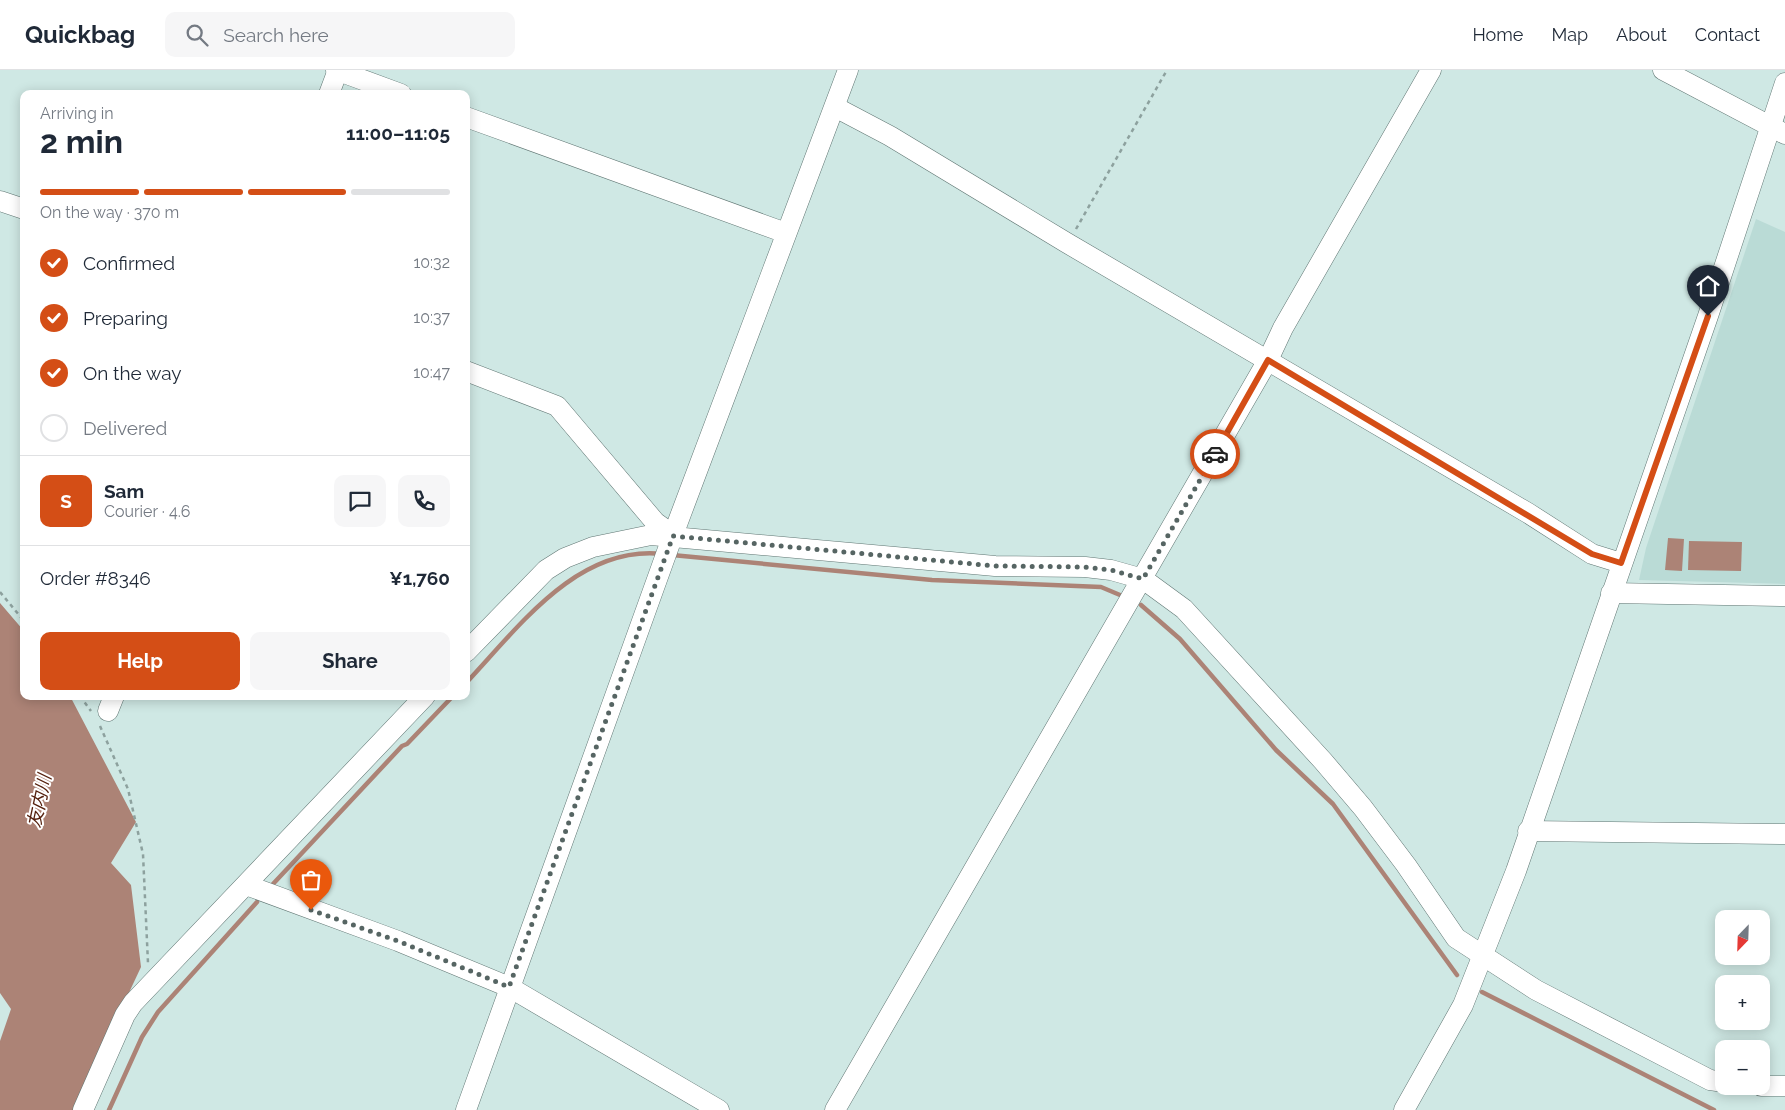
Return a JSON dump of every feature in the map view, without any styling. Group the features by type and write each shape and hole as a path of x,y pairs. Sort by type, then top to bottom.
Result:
{"street":[{"path":"330,90 337,70 390,90"},
{"path":"466,1110 673,536 848,70"},
{"path":"835,1110 1143,579 1268,360 1283,328 1431,70"},
{"path":"1664,70 1777,130"},
{"path":"1404,1110 1463,1005 1484,955 1708,316 1777,130 1785,83"},
{"path":"835,107 890,136 1592,554 1621,563"},
{"path":"470,118 767,228 786,233"},
{"path":"0,201 20,208"},
{"path":"470,373 557,406 655,522 673,536"},
{"path":"470,648 546,570 565,558 592,547 641,537 673,536 995,566 1085,567 1111,570 1143,579 1184,609 1323,761 1363,808 1401,858 1456,938 1536,990 1710,1080 1715,1081"},
{"path":"1611,593 1785,596"},
{"path":"83,1110 125,1015 133,1003 421,700"},
{"path":"1528,831 1785,834"},
{"path":"246,885 398,941 509,987 719,1110"},
{"path":"1770,1086 1785,1086"}],"path":[{"path":"1067,243 1167,70"},
{"path":"0,592 20,616"},
{"path":"86,700 104,712 128,789 143,854 151,984"}],"shaded area":[{"path":"1756,219 1785,232 1785,584 1639,580 1646,548"}],"water":[{"path":"1668,538 1684,539 1682,571 1665,570"},
{"path":"1689,541 1742,542 1741,571 1688,570"},
{"name":"友内川","path":"0,603 20,626 20,700 72,700 136,822 111,863 131,885 141,967 74,1110 0,1110 0,1041 11,1009 0,993"}],"waterway":[{"path":"470,679 528,616 552,594 576,576 603,563 631,555 662,554"},
{"path":"672,555 932,580 1101,587 1120,595"},
{"path":"1141,605 1180,639 1276,750 1333,804 1457,975"},
{"path":"273,884 402,746 407,744 449,700"},
{"path":"109,1110 142,1037 158,1012 257,902"},
{"path":"1482,992 1714,1110"}],"way so far":[{"path":"311,910 398,941 509,987 673,536 725,542 796,546 969,564 982,563 995,566 1037,568 1085,567 1111,570 1143,579 1215,454"}],"route":[{"path":"1215,454 1268,360 1528,513 1592,554 1621,563 1708,316"}]}
